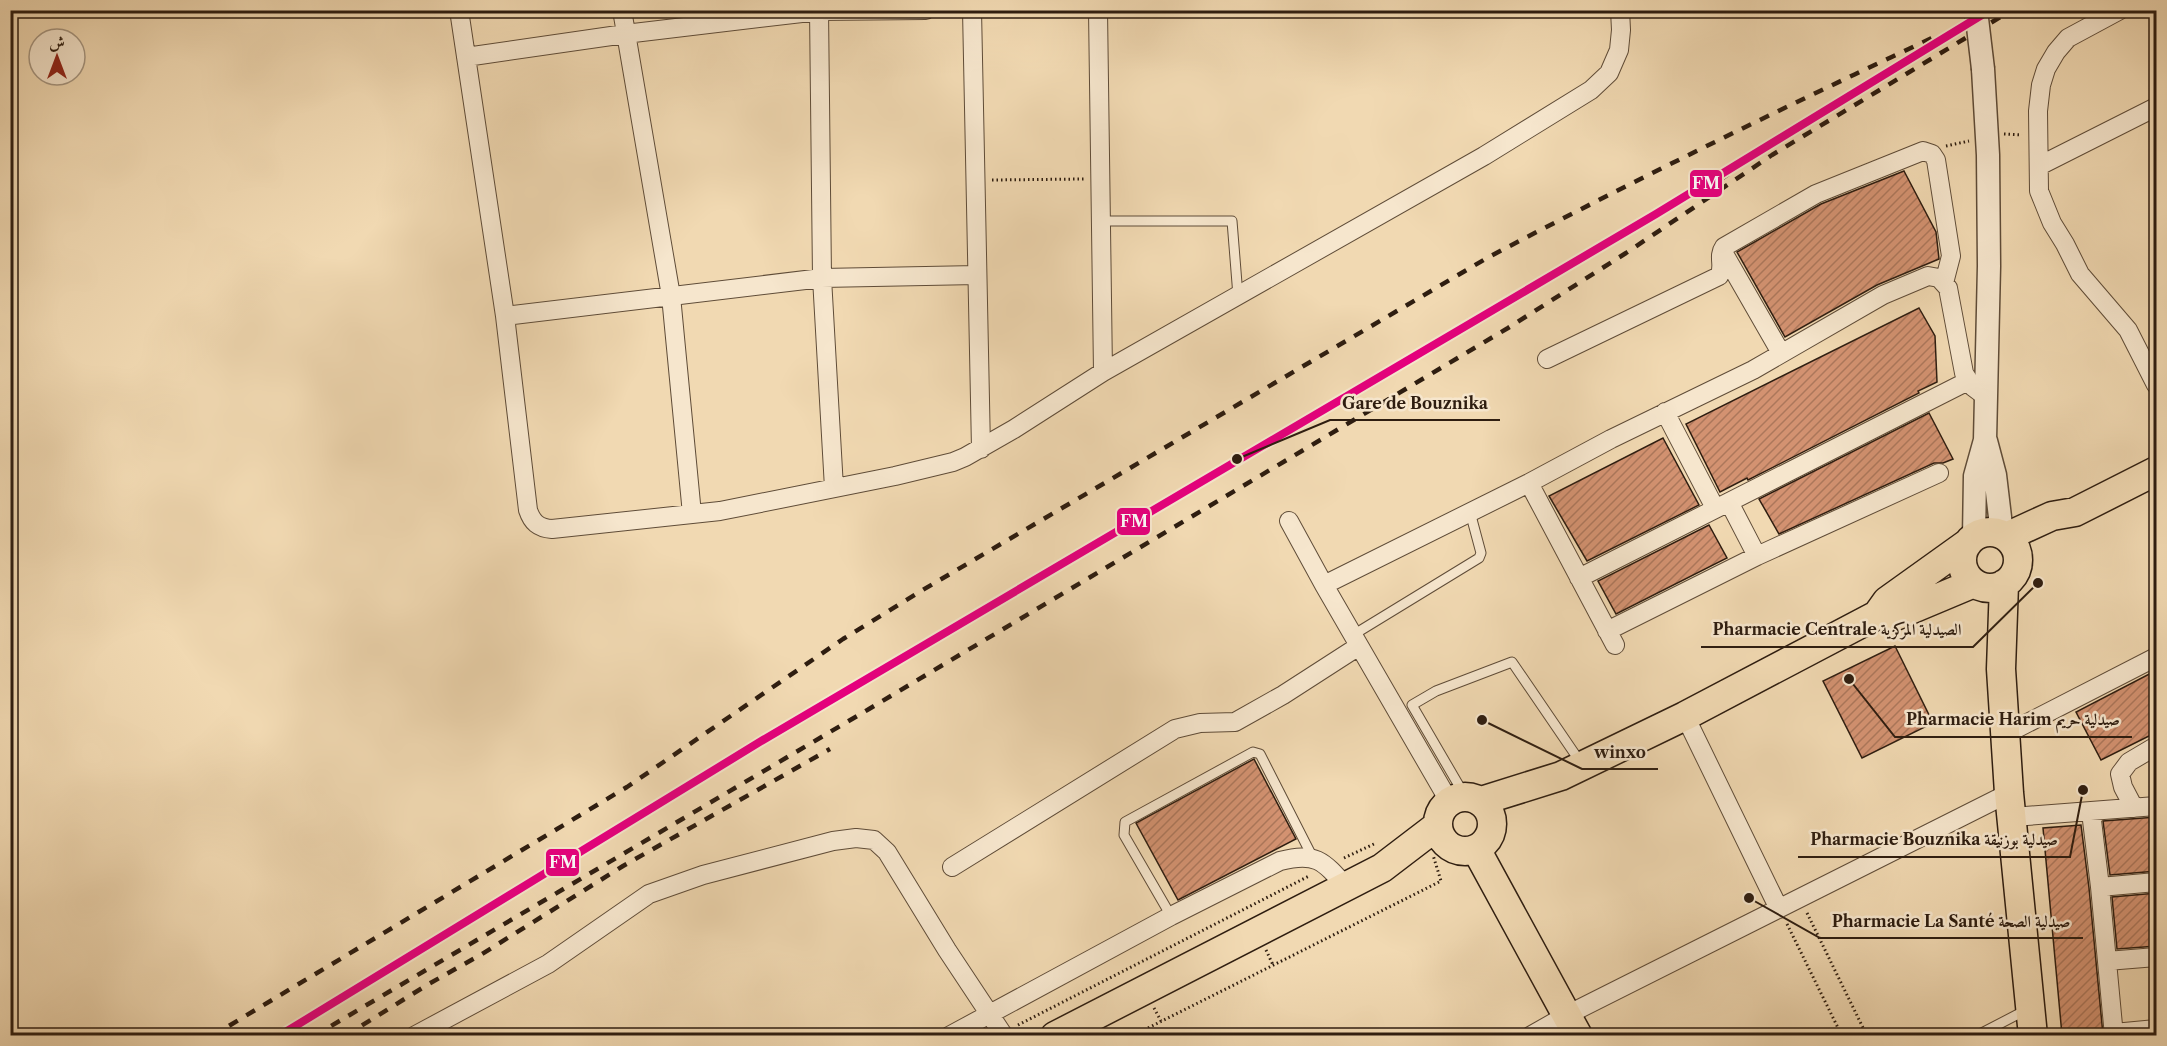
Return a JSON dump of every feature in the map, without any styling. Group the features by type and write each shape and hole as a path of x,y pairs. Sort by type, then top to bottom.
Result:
{"main road":[{"path":"2009,543 2060,534 2075,512 2157,471"},
{"path":"1055,1035 1328,870 1380,855 1460,825 1685,716 1877,615 1887,601 1971,540 1983,532 1993,532 2009,543 2016,570 2004,584 1992,588 1974,583 1966,574 1962,564 1962,553 1971,540"},
{"path":"1877,615 1893,617 1974,583"},
{"path":"2004,584 2001,669 2011,805 2033,1035"},
{"path":"1460,825 1573,1025"}],"street":[{"path":"459,10 504,316 528,510 534,522 544,529 752,506 953,462 981,448 1103,372 1494,150 1592,90 1609,73 1619,50 1620,10"},
{"path":"622,10 671,296 692,514"},
{"path":"466,57 626,34 819,11 926,10"},
{"path":"972,10 981,448"},
{"path":"1098,10 1103,372"},
{"path":"1971,540 1975,476 1985,440 1989,255 1988,155 1983,69 1976,10"},
{"path":"2120,10 2068,38 2046,69 2041,85 2038,111 2039,191 2052,223 2066,244 2080,274 2128,330 2157,385"},
{"path":"819,11 822,278 834,488"},
{"path":"2039,166 2157,107"},
{"path":"1547,359 1576,343 1719,276 1722,268 1720,256 1724,247 1816,194 1923,151 1932,154 1937,167 1951,256 1944,283"},
{"path":"1722,251 1781,353"},
{"path":"504,316 822,278 977,275"},
{"path":"1324,585 1529,483 1611,439 1753,370 1883,295 1918,279 1935,276 1948,288 1964,373 1973,387 1985,396"},
{"path":"1579,578 1968,381"},
{"path":"1665,412 1722,505 1757,556"},
{"path":"1985,440 2009,543"},
{"path":"1529,483 1611,638 1757,556 1939,472"},
{"path":"1289,521 1460,825"},
{"path":"952,867 1175,729 1200,723 1235,722 1283,695 1356,640"},
{"path":"2006,734 2157,657"},
{"path":"1685,716 1779,909"},
{"path":"2134,808 2123,787 2120,774 2129,762 2157,746"},
{"path":"1530,1035 1573,1025 1800,898 2011,805 2091,812 2157,806"},
{"path":"2091,812 2114,1034 2157,1029"},
{"path":"414,1035 548,964 650,894 703,875 833,841 856,838 874,840 882,846 1003,1034"},
{"path":"949,1035 1171,916 1280,861 1295,858 1328,870"},
{"path":"2100,887 2157,882"},
{"path":"2107,961 2157,957"}],"lane":[{"path":"1101,220 1232,221 1238,296"},
{"path":"1356,640 1479,558 1481,553 1470,512"},
{"path":"1460,825 1412,705 1436,691 1512,662 1572,770"},
{"path":"1171,916 1124,835 1125,822 1253,752 1260,754 1328,870"},
{"path":"1977,1035 2030,1007"}],"path":[{"path":"975,181 1100,179"},
{"path":"1132,1035 1441,881 1460,825"},
{"path":"1003,1034 1328,870 1380,855"},
{"path":"1800,898 1867,1035"},
{"path":"1779,909 1842,1035"}],"building":[{"path":"1904,171 1936,232 1939,259 1877,285 1785,337 1737,252 1821,204"},
{"path":"1919,308 1935,336 1937,382 1748,480 1747,478 1720,492 1686,424"},
{"path":"1929,413 1953,459 1943,463 1934,463 1779,534 1759,499"},
{"path":"1663,438 1699,505 1587,561 1549,496"},
{"path":"1709,525 1727,558 1616,614 1598,581"},
{"path":"1895,646 1933,723 1862,758 1823,681"},
{"path":"2157,670 2157,732 2101,760 2076,712"},
{"path":"1254,759 1296,839 1178,900 1136,823"},
{"path":"2157,817 2157,871 2110,875 2103,821"},
{"path":"2081,825 2103,1035 2062,1035 2043,828"},
{"path":"2157,893 2157,946 2117,949 2112,897"}],"railway":[{"path":"314,1036 869,709 1508,328 1626,253 1772,155 2012,10"},
{"path":"212,1036 627,787 843,639 921,591 1487,258 1708,145 1932,38"},
{"path":"1720,180 1769,145"},
{"path":"345,1036 623,866 830,749"}],"transit line":[{"name":"FM","path":"279,1036 763,740 1656,214 1990,10"}],"place":[{"name":"Gare de Bouznika","path":"1237,459"},
{"name":"Pharmacie Centrale الصيدلية المركزية","path":"2038,583"},
{"name":"Pharmacie Harim صيدلية حريم","path":"1849,679"},
{"name":"winxo","path":"1482,720"},
{"name":"Pharmacie Bouznika صيدلية بوزنيقة","path":"2083,790"},
{"name":"Pharmacie La Santé صيدلية الصحة","path":"1749,898"}]}
